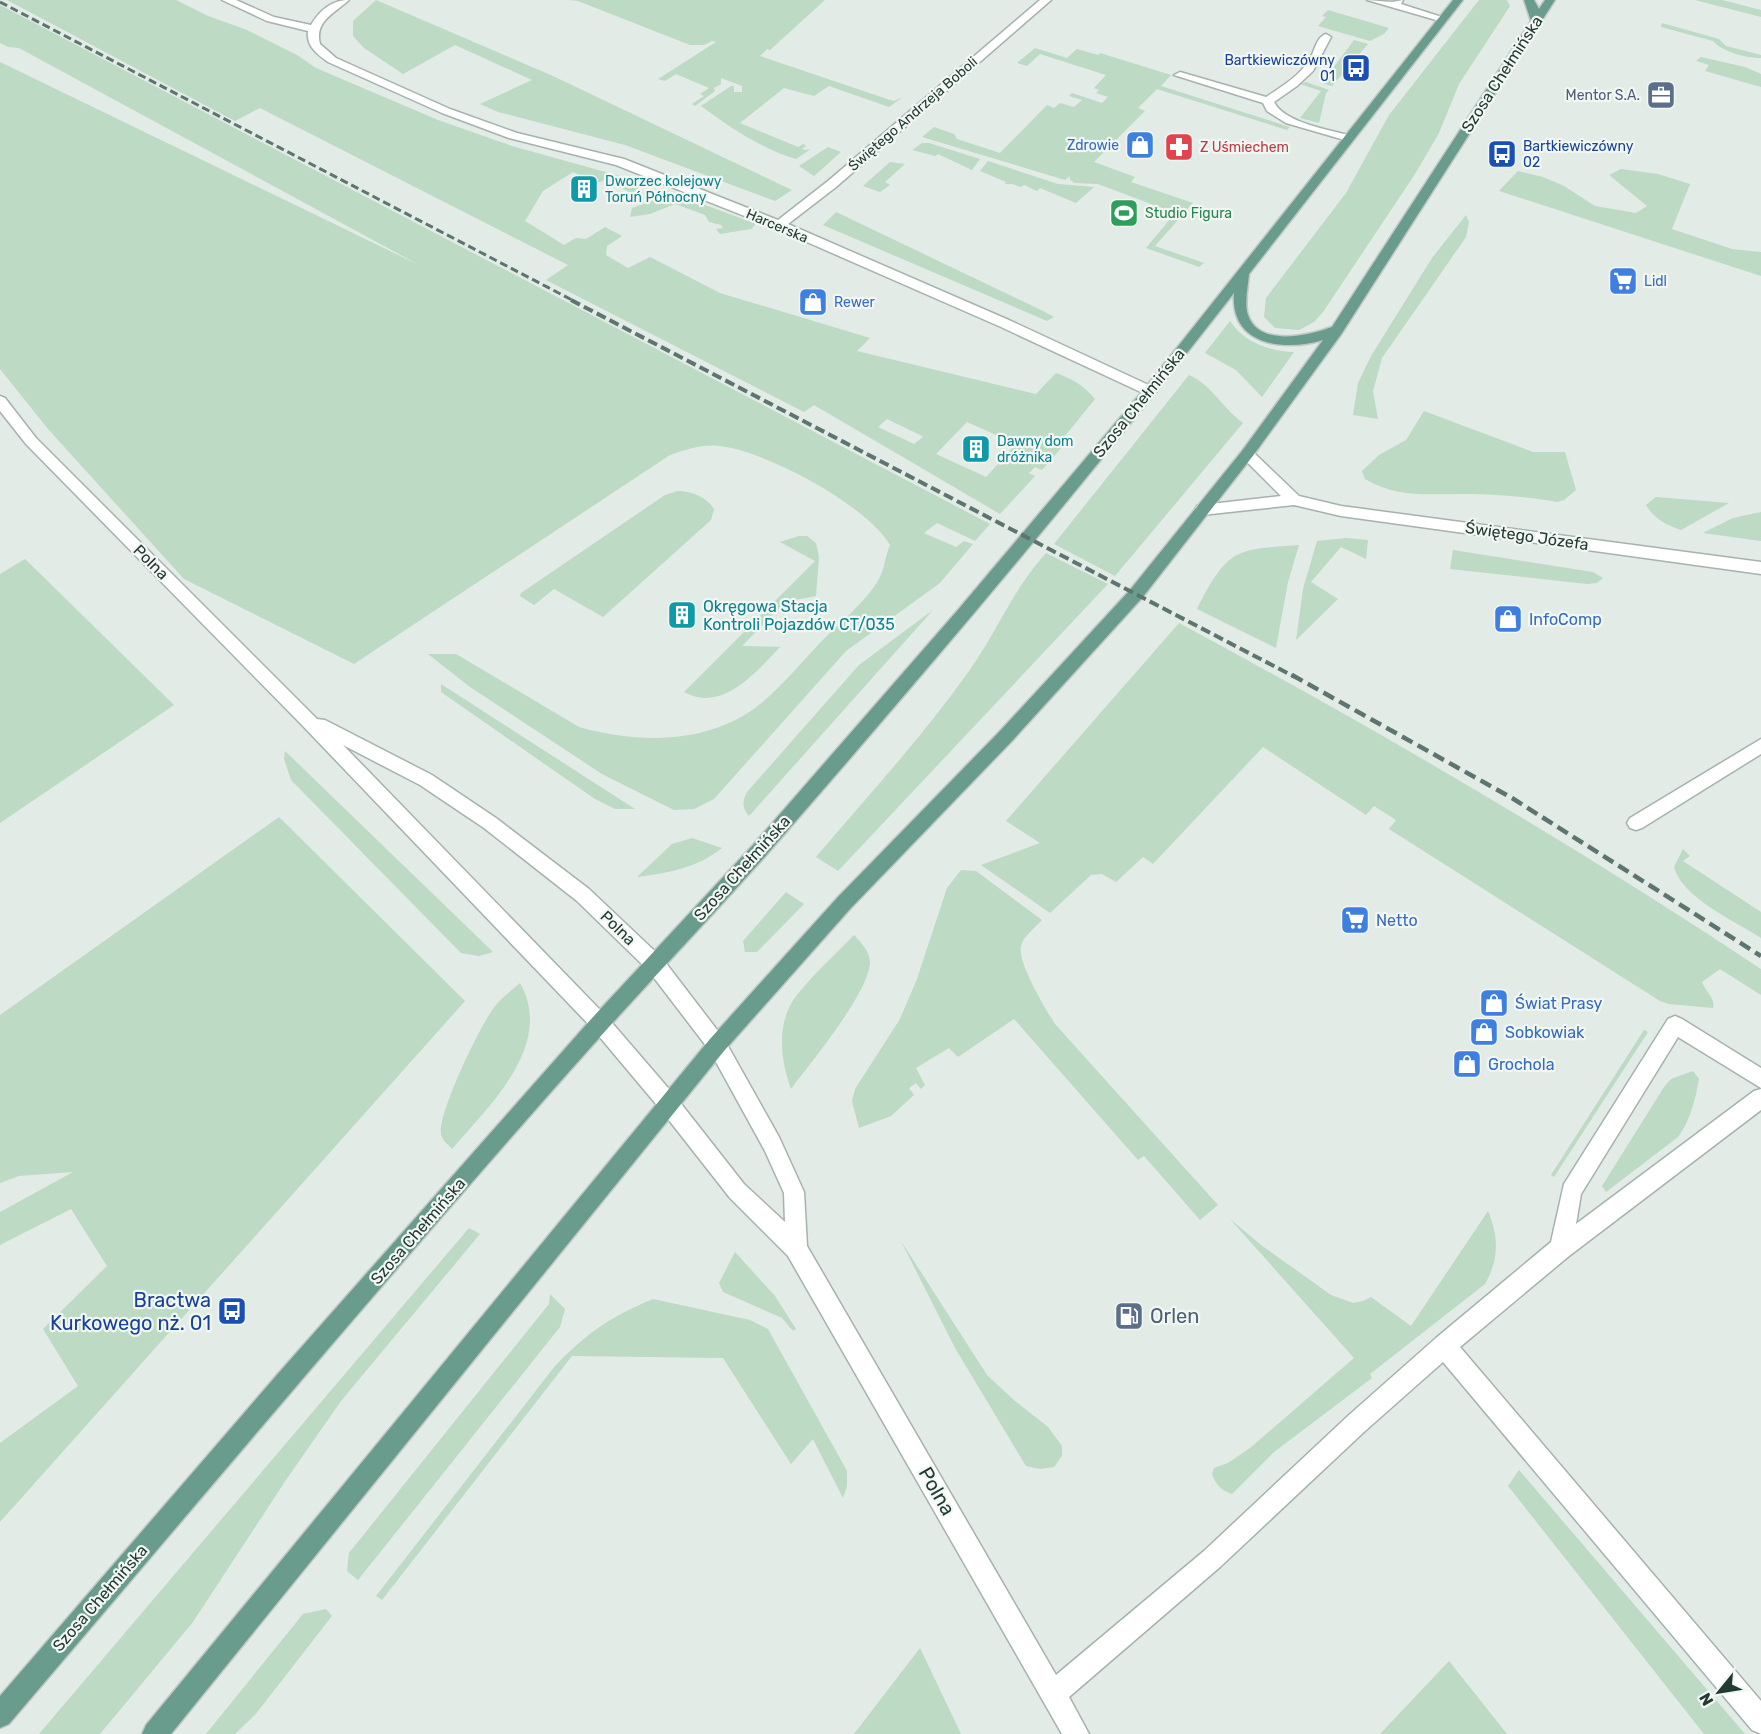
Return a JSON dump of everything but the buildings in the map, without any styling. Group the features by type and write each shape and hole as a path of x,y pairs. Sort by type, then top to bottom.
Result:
{"main road":[{"name":"Szosa Chełmińska","path":"0,1715 284,1384 600,1023 759,850 963,615 1150,391 1458,0"},
{"path":"1528,0 1534,10 1536,21"},
{"name":"Szosa Chełmińska","path":"155,1734 717,1045 844,903 1006,736 1136,594 1246,454 1336,330 1550,0"},
{"path":"1243,272 1241,315 1251,328 1268,337 1287,342 1311,339 1336,330"}],"street":[{"path":"227,0 271,19 314,29 326,13 344,0"},
{"name":"Świętego Andrzeja Boboli","path":"779,225 832,184 1046,0"},
{"path":"1372,0 1396,3 1443,19"},
{"name":"Harcerska","path":"314,29 313,43 324,56 446,111 513,136 620,162 779,225 1006,324 1150,391"},
{"path":"1268,101 1300,78 1314,63 1319,46 1326,37"},
{"path":"1180,75 1268,101"},
{"path":"1268,101 1273,113 1285,119 1348,138"},
{"name":"Polna","path":"0,401 30,441 307,719 600,1023 668,1103 737,1191 796,1248 1076,1734"},
{"path":"1246,454 1294,500"},
{"name":"Świętego Józefa","path":"1202,510 1294,500 1341,511 1761,568"},
{"name":"Polna","path":"307,719 426,780 490,824 583,895 655,964 717,1045 772,1144 794,1192 796,1248"},
{"path":"1636,823 1761,746"},
{"path":"1562,1248 1571,1191 1675,1024 1761,1079"},
{"path":"1054,1693 1212,1559 1357,1423 1444,1346 1562,1248 1761,1098"},
{"path":"1444,1346 1761,1721"}],"green space":[{"path":"7,0 176,0 208,16 247,30 297,55 316,68 438,120 512,146 641,182 642,185 632,193 604,180 598,183 573,172 543,191 525,221 564,245 576,238 586,239 605,227 622,236 607,246 606,255 628,268 650,257 720,293 870,338 857,351 1036,394 1056,373 1077,383 1095,399 1060,442 1063,446 1042,470 1035,467 1029,473 1035,476 1000,514 814,405 804,412 546,280 568,265 260,108 235,121","holes":["887,419 922,436 923,437 914,444 878,427","967,422 1016,444 1005,456 1009,458 1002,465 998,464 986,477 936,454"]},
{"path":"376,0 553,76 792,190 775,201 625,145 498,112 480,104 532,80 455,45 403,74 364,48 353,36 353,21"},
{"path":"569,0 825,0 770,50 767,49 760,56 887,99 894,101 903,97 889,107 829,86 814,96 784,88 740,123 798,147 803,144 806,146 802,149 811,149 796,159 758,143 701,106 731,86 734,86 734,92 742,92 742,86 721,78 721,84 714,88 715,91 695,106 692,104 704,96 700,94 709,88 676,74 665,81 658,79 716,42 690,45 578,1"},
{"path":"1479,0 1507,0 1510,6 1459,84 1439,133 1415,174 1314,322 1299,330 1275,328 1264,317 1266,298 1346,193 1389,115"},
{"path":"1695,0 1722,0 1761,10 1761,17"},
{"path":"0,5 990,524 975,541 937,523 924,533 956,547 964,541 973,544 940,583 846,651 714,799 694,809 674,810 602,774 470,687 428,654 456,654 579,727 601,732 647,738 670,737 714,729 735,720 755,708 772,693 867,596 881,575 890,545 878,530 860,514 814,482 788,469 739,450 719,446 688,449 670,455 354,664 184,579 48,429 0,369 0,62 419,265 19,48 8,47 0,43"},
{"path":"1328,10 1389,28 1384,34 1370,41 1318,26 1326,17 1322,16"},
{"path":"1662,23 1719,39 1726,46 1761,55 1761,58 1735,54 1713,41 1661,27"},
{"path":"1354,40 1368,44 1332,86 1322,83"},
{"path":"1035,48 1067,58 1077,49 1098,55 1100,53 1171,75 1161,86 1290,127 1287,130 1157,89 1138,108 1145,111 1094,162 1135,177 1131,182 1193,203 1155,246 1204,263 1199,267 1146,248 1175,213 1098,184 1075,183 1070,180 1070,176 1065,180 922,137 934,127 954,134 957,139 1000,153 1047,105 1054,108 1060,103 1074,107 1082,100 1069,96 1072,93 1102,103 1108,97 1096,93 1099,90 1094,88 1106,75 1040,54 1027,66 1017,63"},
{"path":"1701,57 1745,67 1761,74 1761,87 1705,71 1709,65 1696,61"},
{"path":"1306,82 1329,90 1326,93 1319,123 1300,118 1321,91 1300,84"},
{"path":"922,143 929,143 980,159 972,170 938,154 935,156 912,150"},
{"path":"828,147 841,152 814,176 799,166"},
{"path":"988,161 1058,184 1094,187 1076,203 1040,188 1037,191 1024,185 1021,187 1005,184 1006,182 980,171"},
{"path":"890,162 905,164 885,182 890,185 880,192 863,186"},
{"path":"1621,169 1658,174 1690,184 1672,229 1732,249 1761,252 1761,276 1499,191 1518,171 1543,177 1564,186 1595,206 1636,213 1647,206 1609,175"},
{"path":"667,191 755,225 751,229 720,234 716,229 723,228 721,225 709,222 705,215 675,204 650,214 630,217 632,208 652,201"},
{"path":"836,212 1054,317 1047,321 823,225"},
{"path":"1466,215 1469,222 1466,237 1382,358 1373,391 1378,419 1353,415 1358,383 1371,356 1432,258"},
{"path":"1230,321 1243,335 1258,344 1276,350 1294,352 1262,397 1236,370 1205,353"},
{"path":"1189,375 1211,391 1243,423 1115,576 1054,544"},
{"path":"1424,411 1533,452 1565,452 1576,490 1564,500 1557,502 1495,495 1405,493 1378,486 1365,479 1362,471 1379,455 1406,440"},
{"path":"678,491 688,492 707,501 714,509 711,520 603,617 554,589 534,605 520,596 521,593 665,495"},
{"path":"1656,497 1729,503 1681,530 1661,521 1649,510 1646,505"},
{"path":"1761,512 1761,541 1703,533 1733,518"},
{"path":"807,536 816,543 819,557 816,596 785,602 742,646 780,647 749,678 725,694 698,697 684,692 815,561 780,542"},
{"path":"1346,538 1368,540 1366,559 1341,547 1311,582 1338,599 1296,640 1303,589 1317,541"},
{"path":"1299,545 1288,582 1276,648 1197,609 1214,578 1232,558 1253,550"},
{"path":"1453,550 1593,572 1603,578 1597,583 1587,584 1450,569"},
{"path":"1046,553 1108,584 838,871 816,857 933,719 979,656 1024,581"},
{"path":"25,559 174,705 0,823 0,574"},
{"path":"933,610 749,816 744,804 747,792 859,665"},
{"path":"1179,623 1474,789 1619,877 1761,969 1761,995 1720,969 1702,982 1712,998 1713,1008 1660,1001 1389,829 1396,820 1374,806 1366,815 1263,747 1153,864 1143,857 1116,882 1102,874 1091,875 1050,913 981,865 1040,843 1006,821"},
{"path":"441,684 635,809 615,809 595,799 441,692"},
{"path":"285,751 493,952 479,956 461,953 291,780 284,759"},
{"path":"279,817 465,1001 0,1522 0,1443 78,1386 43,1329 107,1266 71,1209 0,1245 0,1212 73,1172 19,1176 0,1183 0,1015"},
{"path":"692,838 722,848 692,865 637,877 672,844"},
{"path":"1683,849 1690,856 1683,861 1761,912 1761,938 1711,908 1687,889 1674,867"},
{"path":"961,870 976,871 1042,920 1027,935 1021,946 1023,963 1039,997 1055,1024 1218,1205 1200,1220 1144,1156 1138,1160 1014,1019 958,1057 949,1048 916,1068 925,1085 921,1089 916,1083 909,1088 914,1095 891,1116 859,1128 852,1101 855,1089 900,1019 917,979 947,888"},
{"path":"786,892 804,904 757,952 745,952 743,941"},
{"path":"854,935 868,955 870,963 867,976 860,992 837,1028 791,1089 782,1049 783,1028 789,1008 809,981"},
{"path":"520,983 529,1006 529,1029 524,1051 499,1094 452,1149 441,1134 452,1090 493,1009"},
{"path":"1644,1030 1648,1032 1554,1177 1551,1175"},
{"path":"1693,1071 1699,1079 1696,1094 1689,1116 1678,1137 1606,1192 1602,1186 1664,1087 1671,1079"},
{"path":"1488,1211 1496,1239 1496,1248 1493,1266 1485,1284 1370,1374 1372,1378 1274,1452 1232,1494 1219,1487 1212,1474 1214,1468 1228,1463 1250,1448 1354,1358 1230,1219 1261,1245 1331,1295 1353,1303 1371,1297 1411,1326"},
{"path":"469,1228 480,1234 341,1401 193,1622 100,1734 39,1734"},
{"path":"901,1241 987,1375 1048,1427 1062,1446 1062,1456 1054,1467 1040,1469 1026,1466 955,1348"},
{"path":"735,1252 775,1296 796,1329 793,1331 782,1318 723,1292 719,1283"},
{"path":"550,1294 565,1309 560,1327 358,1580 347,1571 349,1553 549,1304"},
{"path":"653,1299 750,1320 768,1329 847,1471 847,1486 843,1498 813,1439 791,1464 723,1358 572,1356 382,1600 376,1596 555,1366 600,1326"},
{"path":"1519,1470 1745,1734 1704,1734 1508,1486"},
{"path":"326,1609 332,1616 255,1715 235,1734 206,1734 303,1614"},
{"path":"920,1648 961,1734 854,1734"},
{"path":"1449,1661 1507,1734 1380,1734"}],"railway":[{"path":"0,2 574,301"},
{"path":"571,300 1295,677"},
{"path":"1292,675 1512,798 1761,956"}],"place":[{"name":"Bartkiewiczówny 01","path":"1356,68"},
{"name":"Mentor S.A.","path":"1661,95"},
{"name":"Zdrowie","path":"1140,145"},
{"name":"Z Uśmiechem","path":"1179,147"},
{"name":"Bartkiewiczówny 02","path":"1502,154"},
{"name":"Dworzec kolejowy Toruń Północny","path":"584,189"},
{"name":"Studio Figura","path":"1124,213"},
{"name":"Lidl","path":"1623,281"},
{"name":"Rewer","path":"813,302"},
{"name":"Dawny dom dróżnika","path":"976,449"},
{"name":"Okręgowa Stacja Kontroli Pojazdów CT/035","path":"682,615"},
{"name":"InfoComp","path":"1508,619"},
{"name":"Netto","path":"1355,920"},
{"name":"Świat Prasy","path":"1494,1003"},
{"name":"Sobkowiak","path":"1484,1032"},
{"name":"Grochola","path":"1467,1064"},
{"name":"Bractwa Kurkowego nż. 01","path":"232,1311"},
{"name":"Orlen","path":"1129,1316"}]}
